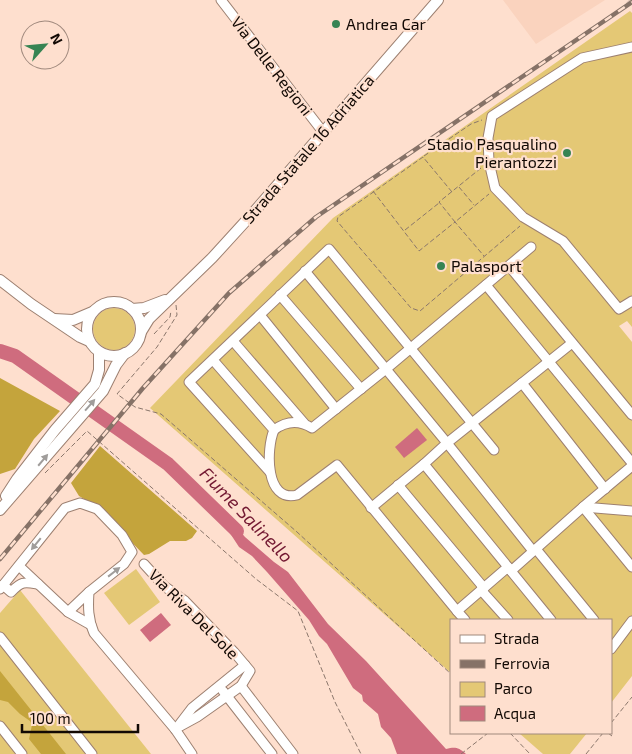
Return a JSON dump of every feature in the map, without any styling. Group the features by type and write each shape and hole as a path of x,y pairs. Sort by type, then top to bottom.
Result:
{"main road":[{"name":"Strada Statale 16 Adriatica","path":"0,508 16,479 59,433 103,391 116,365 125,353 133,348 149,319 212,258 438,0"},
{"path":"0,280 31,304 89,341 99,352 117,356 125,353"},
{"name":"Strada Statale 16 Adriatica","path":"92,312 106,302 124,303 132,309 144,308 157,304 175,294"},
{"path":"132,309 137,315 141,332"},
{"path":"54,319 73,320 92,312"},
{"path":"89,341 87,326 92,312"},
{"name":"Strada Statale 16 Adriatica","path":"59,433 95,384 99,370 99,352"}],"street":[{"name":"Via Delle Regioni","path":"221,0 323,132"},
{"path":"632,47 582,58 492,116 488,138 489,162 495,188 523,217 563,241 619,309 632,301"},
{"path":"233,341 304,423 312,428 412,348 531,247"},
{"path":"464,619 337,465 303,492 291,496 282,493 270,472 189,382 329,249 494,450"},
{"path":"509,266 632,415"},
{"path":"306,271 593,619"},
{"path":"458,611 483,589 535,550 632,465 486,285"},
{"path":"280,295 361,389"},
{"path":"260,315 336,409"},
{"path":"371,508 447,443 572,342"},
{"path":"213,360 274,430"},
{"path":"522,383 605,488"},
{"path":"270,472 270,442 274,430 286,423 304,423"},
{"path":"424,464 550,619"},
{"path":"398,486 507,619"},
{"path":"38,584 25,582 18,585 12,592 1,587 66,508 80,502 97,509 122,535 132,552 124,564 89,592 68,612"},
{"path":"583,507 632,511"},
{"path":"583,507 632,567"},
{"name":"Via Riva Del Sole","path":"144,564 164,586 186,602 245,665 250,672 242,686"},
{"path":"19,566 68,612 91,625"},
{"path":"89,592 88,609 94,633 175,729 192,754"},
{"path":"612,645 632,621"},
{"path":"0,637 92,754"},
{"name":"Via Riva Del Sole","path":"175,729 192,708 245,665"},
{"path":"219,686 272,754"},
{"path":"175,729 197,717 242,686 293,754"},
{"path":"0,726 22,754"}],"path":[{"path":"492,116 471,124 423,156 340,214 337,221 411,308 420,311 527,220"},
{"path":"423,156 452,192"},
{"path":"404,231 489,162"},
{"path":"459,186 475,206"},
{"path":"373,191 419,251 495,188"},
{"path":"439,202 484,256"},
{"path":"175,294 177,315 158,347 116,394 135,407 161,414 297,532 450,673"},
{"path":"154,334 170,317 172,309"},
{"path":"40,478 87,431 121,459 221,549 298,611 335,702 362,754"},
{"path":"612,722 632,697"},
{"path":"461,754 487,734"},
{"path":"511,734 530,754"},
{"path":"586,754 602,734"}],"shaded area":[{"path":"503,0 605,0 536,44"},
{"path":"0,378 60,411 34,439 15,469 0,474"},
{"path":"100,446 197,531 192,538 186,541 170,541 144,555 98,507 79,496 71,483"},
{"path":"0,671 66,754 41,754 29,739 32,725 30,721 8,702 0,700"}],"green space":[{"path":"630,11 632,13 632,327 627,321 619,326 632,342 632,676 612,702 612,619 450,619 450,672 150,408 333,218"},
{"path":"118,308 126,311 132,317 135,329 132,341 126,347 110,350 102,347 96,341 93,325 96,317 102,311"},
{"path":"136,569 160,602 129,625 104,593"},
{"path":"20,590 151,754 0,754 0,613"},
{"path":"520,734 586,734 570,754 543,754"}],"water":[{"path":"417,428 427,440 404,458 395,447"},
{"path":"226,515 245,537 288,572 328,624 366,661 446,749 456,748 466,754 397,754 391,738 381,727 378,714 363,701 362,695 353,688 327,644 319,636 309,620 252,556 239,547 222,521"},
{"path":"161,613 171,625 150,642 140,630"}],"waterway":[{"name":"Fiume Salinello","path":"0,351 15,356 168,464 237,531"}],"tunnel":[{"path":"629,0 632,3"}],"railway":[{"path":"0,559 143,388 229,293 316,217 632,2"}],"place":[{"name":"Andrea Car","path":"336,24"},
{"name":"Stadio Pasqualino Pierantozzi","path":"567,153"},
{"name":"Palasport","path":"441,266"}]}
